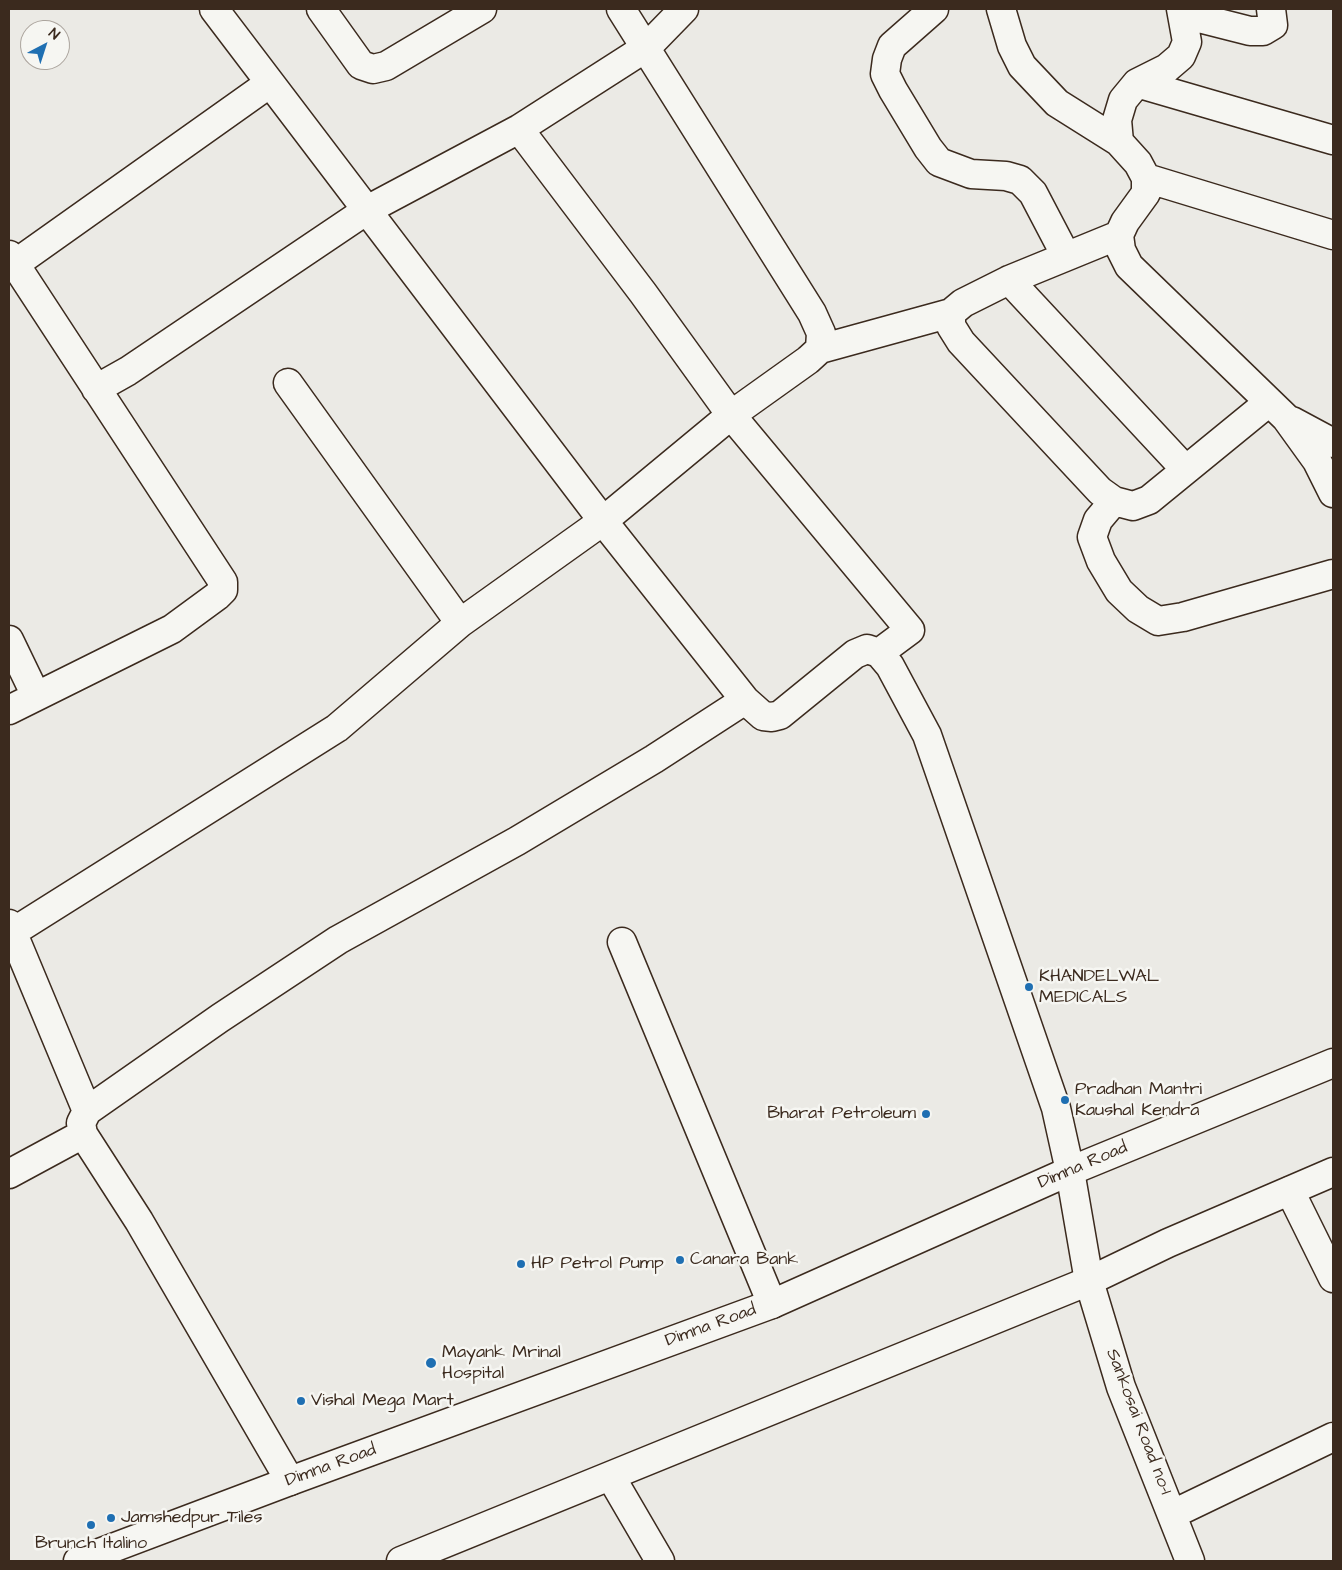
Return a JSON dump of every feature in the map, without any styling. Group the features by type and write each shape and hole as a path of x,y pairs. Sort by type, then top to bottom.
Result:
{"street":[{"path":"214,9 603,521 745,700 764,716 772,717 780,714 855,654 867,649 879,653 910,630 731,415 643,293 519,129"},
{"path":"321,9 361,65 374,70 386,66 482,9"},
{"path":"621,9 647,47 696,131 812,313 821,333 820,349"},
{"path":"96,389 128,370 367,210 519,129 647,47 684,9"},
{"path":"934,9 892,46 884,74 928,148 939,162 971,174 1020,180 1033,192 1066,256"},
{"path":"1001,9 1012,46 1022,66 1058,103 1119,142 1138,163 1146,178 1146,193 1125,222 1119,235 1121,250 1129,266 1277,410 1317,461 1333,493"},
{"path":"1119,142 1116,120 1123,100 1137,83 1166,68 1181,56 1186,42 1182,11 1250,31 1263,31 1273,25 1272,9"},
{"path":"9,710 172,629 223,590 223,582 12,260 270,83"},
{"path":"1137,83 1333,140"},
{"path":"1146,178 1333,235"},
{"path":"290,1481 139,1221 85,1123 11,928 337,728 460,623 603,521 731,415 808,360 820,349 951,313 963,303 1009,280 1119,235"},
{"path":"1009,280 1185,469"},
{"path":"951,313 951,326 961,342 1100,491 1114,502 1133,506 1149,500 1185,469 1277,410"},
{"path":"288,383 460,623"},
{"path":"1277,410 1333,443"},
{"path":"1114,502 1098,520 1092,537 1101,561 1119,591 1138,609 1158,620 1183,617 1333,574"},
{"path":"9,640 36,696"},
{"name":"Sankosai Road no-1","path":"879,653 890,666 927,734 1056,1108 1070,1171 1089,1281 1121,1387 1173,1514 1190,1561"},
{"path":"9,1174 85,1123 220,1018 338,940 517,841 654,759 745,700"},
{"path":"622,942 772,1304"},
{"name":"Dimna Road","path":"78,1561 772,1304 1070,1171 1333,1063"},
{"path":"401,1561 611,1478 1089,1281 1168,1243 1333,1172"},
{"path":"1290,1191 1333,1278"},
{"path":"1173,1514 1333,1437"},
{"path":"611,1478 660,1561"}],"place":[{"name":"KHANDELWAL MEDICALS","path":"1029,987"},
{"name":"Pradhan Mantri Kaushal Kendra","path":"1065,1100"},
{"name":"Bharat Petroleum","path":"926,1114"},
{"name":"Canara Bank","path":"680,1260"},
{"name":"HP Petrol Pump","path":"521,1264"},
{"name":"Mayank Mrinal Hospital","path":"431,1363"},
{"name":"Vishal Mega Mart","path":"301,1401"},
{"name":"Jamshedpur Tiles","path":"111,1518"},
{"name":"Brunch Italino","path":"91,1525"}]}
